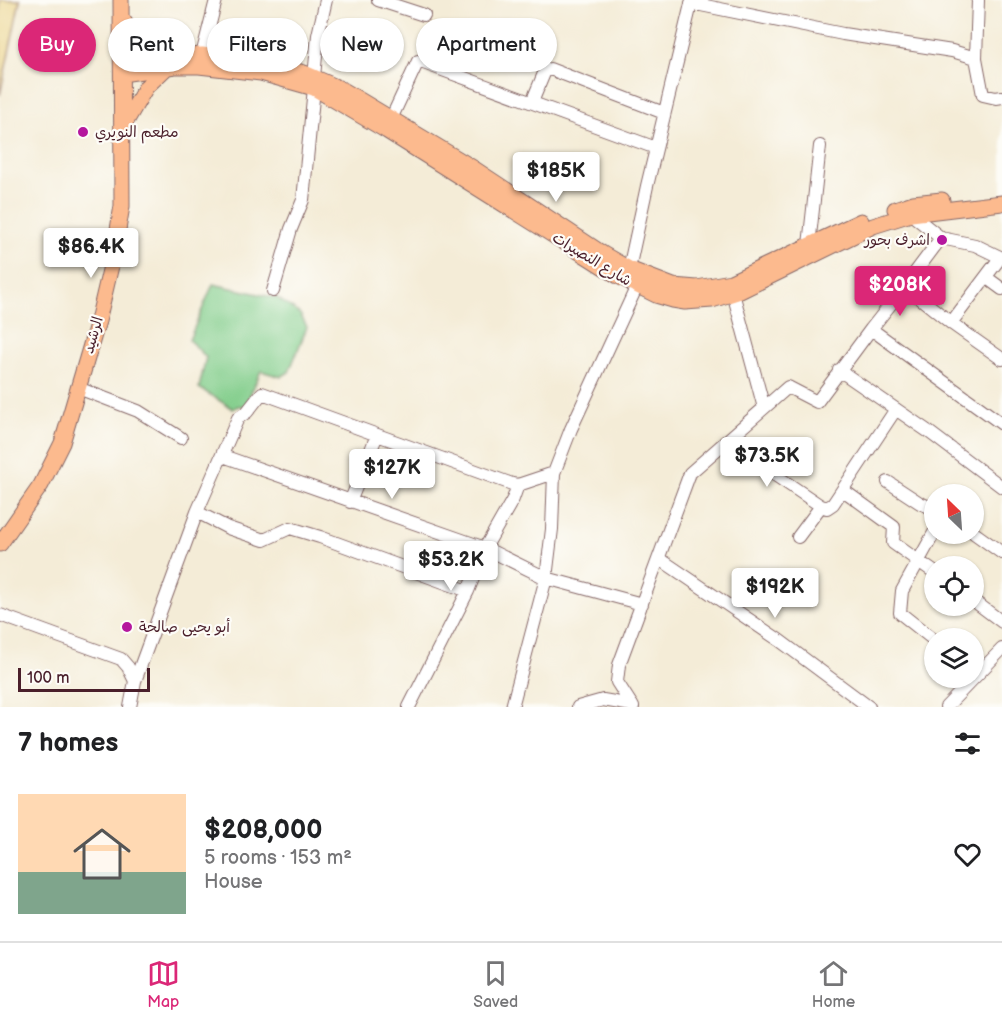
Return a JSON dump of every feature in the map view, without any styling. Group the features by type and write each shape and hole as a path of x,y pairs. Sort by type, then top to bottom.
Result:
{"main road":[{"name":"الرشيد","path":"122,0 123,18"},
{"name":"شارع النصيرات","path":"195,56 202,55 278,66 314,83 610,271 656,295 685,303 712,300 734,293 873,226 911,214 1002,203"},
{"name":"شارع النصيرات","path":"195,65 261,73 343,90 473,168 603,254 629,269 674,286 696,288 731,282 870,216 913,203 1002,193"},
{"name":"الرشيد","path":"0,544 41,486 62,443 98,321 122,206 122,72"},
{"path":"123,127 146,87 159,72"}],"street":[{"path":"202,55 216,0"},
{"path":"273,291 291,229 303,200 318,35 326,0"},
{"path":"378,0 424,15"},
{"path":"978,0 976,58 983,95 1002,97"},
{"path":"629,269 691,2 843,33 952,51 976,58"},
{"path":"391,119 418,61 656,148"},
{"path":"532,102 545,70 550,69 664,114"},
{"path":"809,245 820,146"},
{"path":"911,214 941,238 975,245 1001,258 951,323"},
{"path":"631,706 617,682 619,665 690,473 788,387 817,402 941,238"},
{"path":"987,278 1002,289"},
{"path":"512,707 546,578 552,529 554,472 571,429 637,285"},
{"path":"905,286 951,323 1002,359"},
{"path":"734,293 764,408"},
{"path":"871,329 1002,424"},
{"path":"839,370 1002,487"},
{"path":"78,388 138,411 181,438"},
{"path":"130,707 135,681 197,512 238,418 248,412 262,393 518,485 554,472"},
{"path":"726,442 827,508 843,490 896,410"},
{"path":"350,502 377,435"},
{"path":"223,456 485,548 546,578 642,604"},
{"path":"888,482 924,505"},
{"path":"409,707 468,591 485,548 513,499 518,485"},
{"path":"843,490 894,527 893,543 924,564"},
{"path":"798,537 821,506"},
{"path":"197,512 228,528 264,540 290,528 468,591"},
{"path":"984,540 1002,553"},
{"path":"924,632 900,613 902,591 927,544"},
{"path":"660,559 779,640 869,707"},
{"path":"984,608 1002,622"},
{"path":"0,615 121,659 135,681"},
{"path":"984,664 1002,649"},
{"path":"946,707 962,688"},
{"path":"578,707 603,700 631,706"}],"green space":[{"path":"213,284 277,298 300,314 307,327 289,372 281,377 261,371 245,406 233,409 199,388 206,357 189,340"}],"sand":[{"path":"0,0 20,0 0,95"}],"place":[{"name":"مطعم النويري","path":"83,132"},
{"name":"اشرف بحور","path":"942,240"},
{"name":"أبو يحيى صالحة","path":"127,627"}]}
